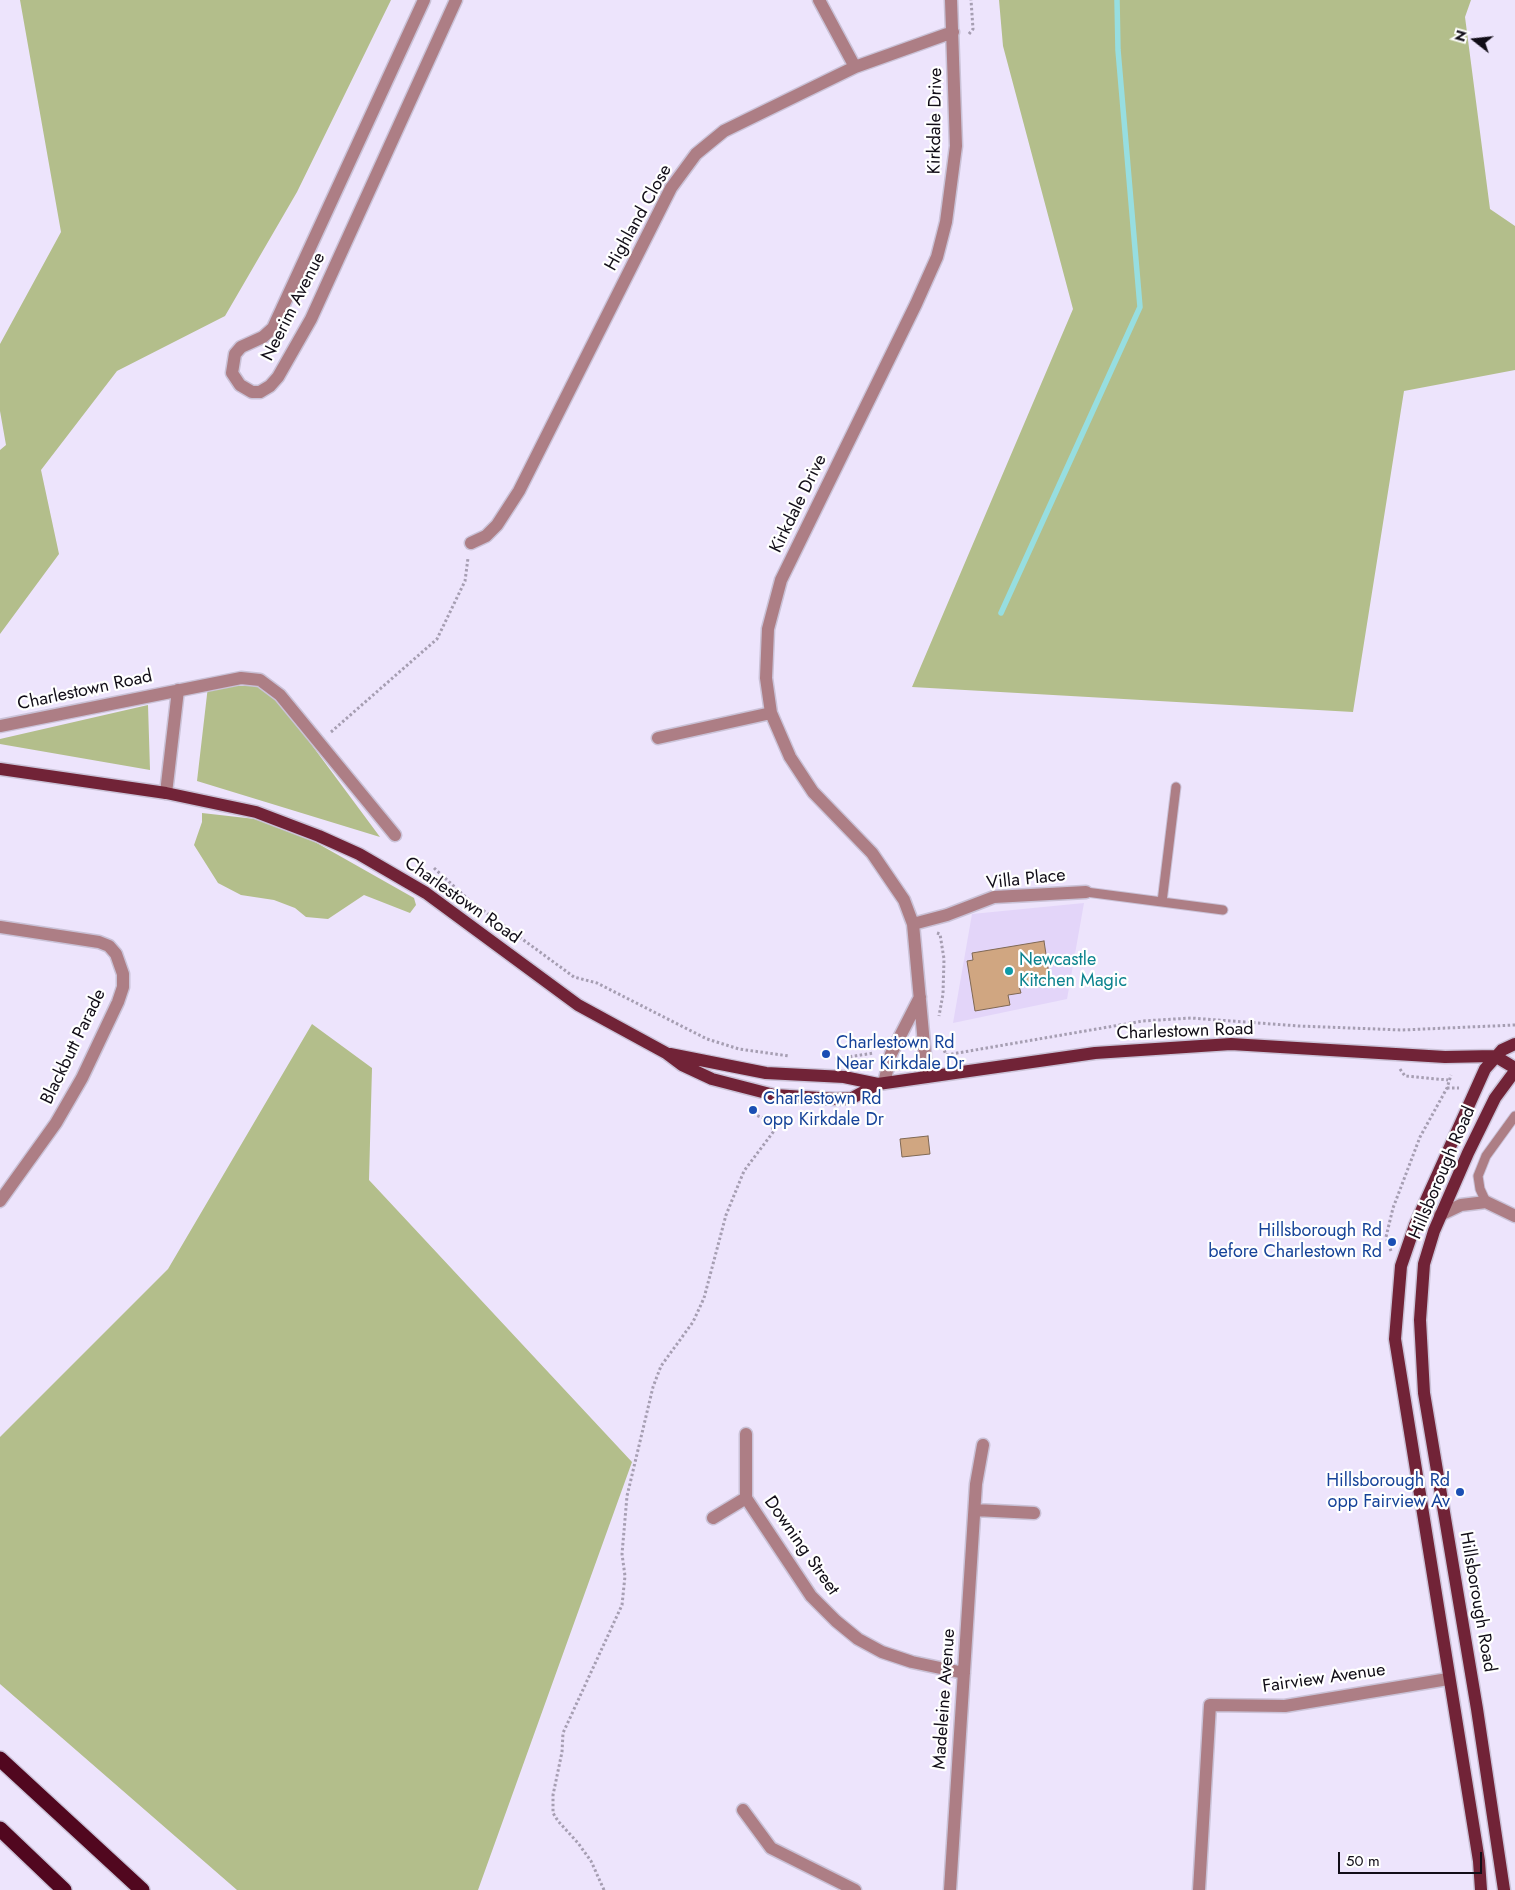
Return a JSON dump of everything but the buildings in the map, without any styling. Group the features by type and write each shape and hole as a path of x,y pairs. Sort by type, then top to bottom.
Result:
{"highway":[{"path":"0,1759 142,1890"},
{"path":"0,1829 64,1890"}],"main road":[{"name":"Charlestown Road","path":"0,769 166,793 256,812 319,836 358,854 426,893 578,1005 666,1052 682,1065 712,1079 774,1095 852,1098 881,1084 1095,1053 1231,1044 1435,1057 1495,1056"},
{"path":"1515,1044 1495,1056 1515,1070"},
{"name":"Charlestown Road","path":"666,1052 766,1073 844,1077 881,1084"},
{"name":"Hillsborough Road","path":"1481,1890 1478,1861 1395,1339 1401,1266 1414,1225 1476,1086 1495,1056"},
{"name":"Hillsborough Road","path":"1504,1890 1480,1729 1424,1393 1420,1320 1424,1264 1440,1215 1495,1098 1515,1070"}],"street":[{"name":"Neerim Avenue","path":"424,0 273,328 263,337 241,347 235,354 232,373 240,385 252,392 260,392 270,386 278,377 311,319 456,0"},
{"path":"819,0 855,67"},
{"name":"Kirkdale Drive","path":"927,1077 913,924 904,900 890,876 872,854 813,792 790,757 771,713 766,678 768,629 781,580 916,304 937,257 946,222 956,146 951,0"},
{"name":"Highland Close","path":"471,543 486,536 497,525 518,491 671,188 696,154 724,131 855,67 953,32"},
{"name":"Charlestown Road","path":"0,726 241,678 260,680 280,695 395,835"},
{"name":"Charlestown Road","path":"166,793 178,690"},
{"path":"658,738 771,713"},
{"name":"Villa Place","path":"913,924 947,915 994,897 1086,892"},
{"name":"Blackbutt Parade","path":"0,927 99,942 109,946 121,964 124,980 118,1002 77,1085 51,1130 0,1201"},
{"path":"881,1084 891,1054 920,997"},
{"path":"1440,1215 1461,1205 1486,1202 1515,1216"},
{"name":"Downing Street","path":"746,1434 746,1498 811,1596 858,1640 882,1652 912,1662 964,1673"},
{"name":"Madeleine Avenue","path":"950,1890 974,1510 976,1484 983,1445"},
{"name":"Downing Street","path":"712,1518 746,1498"},
{"path":"974,1510 1034,1513"},
{"name":"Fairview Avenue","path":"1199,1890 1210,1705 1285,1706 1448,1679"},
{"path":"743,1810 771,1848 855,1890"}],"lane":[{"path":"1162,902 1176,787"},
{"path":"1086,892 1223,910"},
{"path":"1486,1202 1480,1190 1478,1176 1486,1156 1515,1116"}],"path":[{"path":"966,37 973,29 971,0"},
{"path":"319,742 437,639 465,581 471,543"},
{"path":"434,868 469,900 574,977 597,983 707,1039 739,1049 798,1058"},
{"path":"938,1020 943,994 944,959 940,934"},
{"path":"1455,1034 1456,1030 1515,1025"},
{"path":"939,1038 946,1055"},
{"path":"829,1060 874,1053"},
{"path":"1401,1266 1389,1249 1386,1237 1420,1137 1447,1088 1451,1075"},
{"path":"1405,1076 1448,1080"},
{"path":"604,1890 591,1862 553,1812 553,1795 562,1752 563,1733 622,1605 625,1576 622,1554 627,1496 652,1387 661,1366 692,1322 704,1298 726,1215 744,1171 774,1131 768,1120 751,1112"}],"shaded area":[{"path":"1084,903 1067,999 953,1023 972,914"}],"green space":[{"path":"20,0 391,0 297,192 225,316 117,371 41,470 59,554 0,634 0,450 6,445 0,411 0,344 61,232"},
{"path":"999,0 1471,0 1465,17 1490,209 1515,226 1515,370 1404,391 1353,712 912,687 1073,309 1003,46"},
{"path":"208,686 268,686 380,837 197,781"},
{"path":"148,705 150,770 0,744 0,739"},
{"path":"202,813 255,819 308,838 414,898 416,905 410,913 364,895 328,919 306,917 295,908 274,900 241,895 218,883 194,845 202,822"},
{"path":"312,1024 372,1068 369,1180 632,1462 478,1890 237,1890 0,1684 0,1437 168,1269"}],"waterway":[{"path":"1001,613 1140,307 1118,50 1117,0"}],"place":[{"name":"Newcastle Kitchen Magic","path":"1009,971"},
{"name":"Charlestown Rd Near Kirkdale Dr","path":"826,1054"},
{"name":"Charlestown Rd opp Kirkdale Dr","path":"753,1110"},
{"name":"Hillsborough Rd before Charlestown Rd","path":"1392,1242"},
{"name":"Hillsborough Rd opp Fairview Av","path":"1460,1492"}]}
